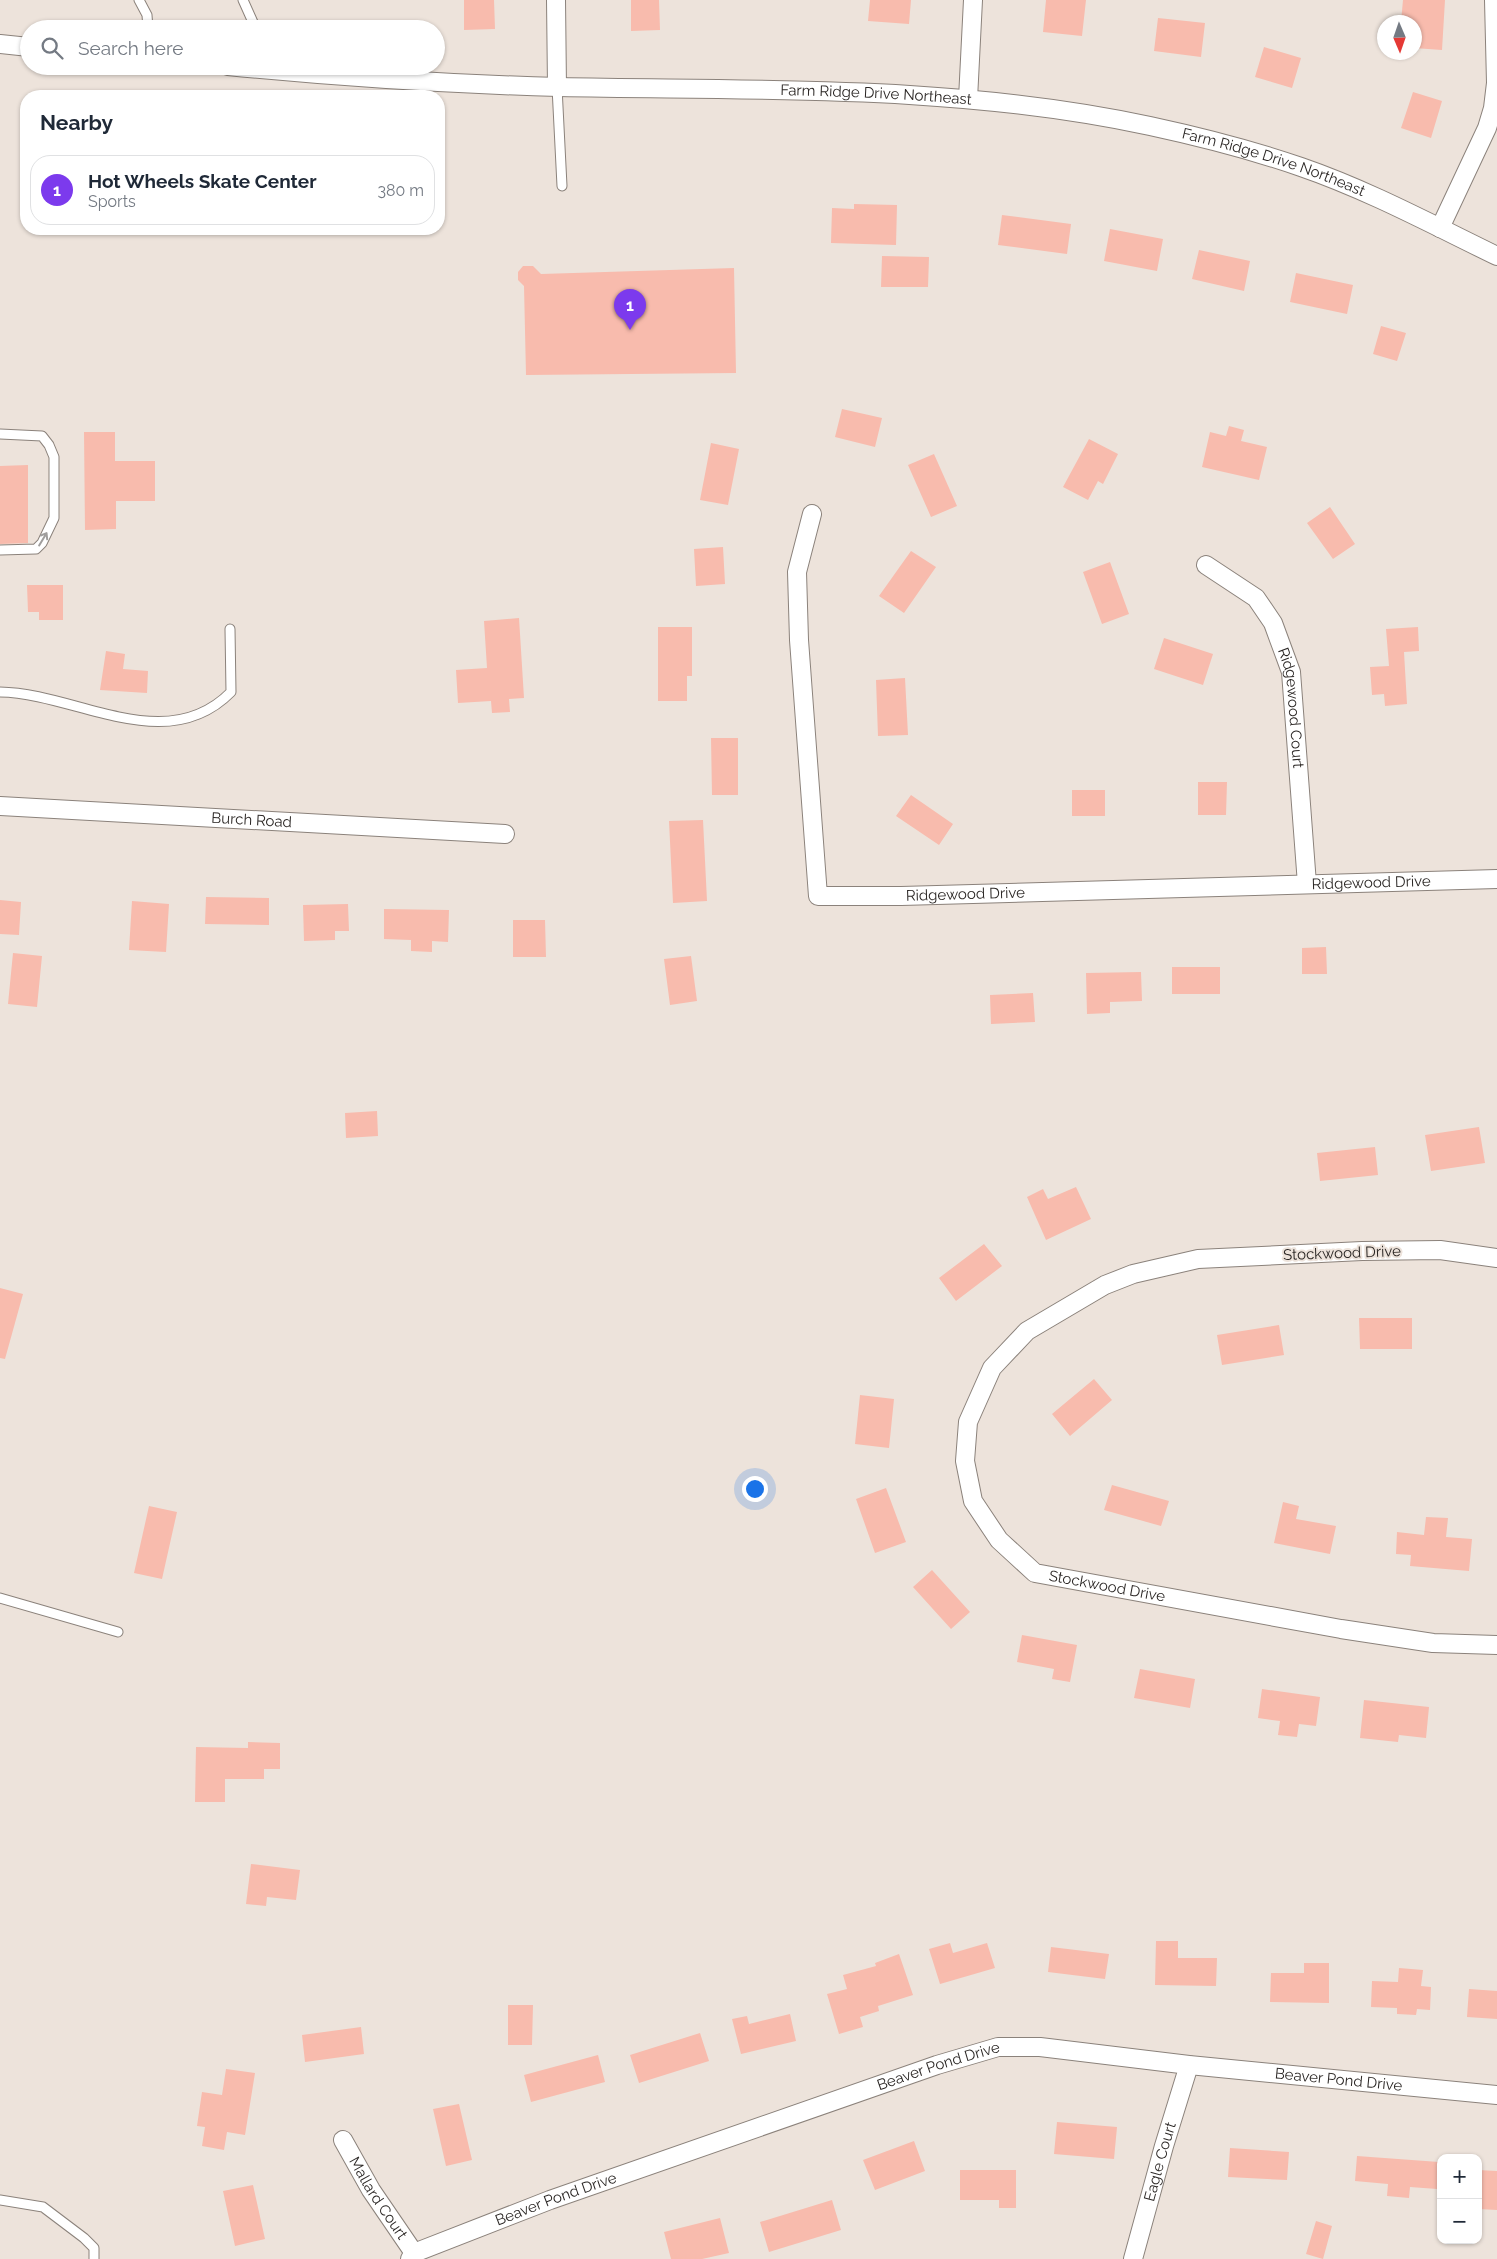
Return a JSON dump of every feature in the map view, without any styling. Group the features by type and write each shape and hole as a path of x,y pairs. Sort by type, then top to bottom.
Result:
{"street":[{"path":"556,0 557,86"},
{"path":"968,99 973,0"},
{"path":"1440,228 1487,128 1493,108 1496,83 1494,0"},
{"path":"0,44 20,46"},
{"name":"Farm Ridge Drive Northeast","path":"325,75 557,86 844,90 968,99 1088,114 1151,126 1301,167 1440,228 1497,256"},
{"name":"Ridgewood Drive","path":"812,514 797,572 799,640 818,896 901,896 1497,879"},
{"name":"Ridgewood Court","path":"1206,565 1256,598 1273,623 1291,672 1307,884"},
{"name":"Burch Road","path":"0,806 504,834"},
{"name":"Stockwood Drive","path":"1497,1258 1440,1250 1353,1251 1198,1259 1133,1274 1104,1286 1027,1331 992,1368 968,1422 965,1461 974,1501 999,1540 1035,1573 1434,1643 1497,1645"},
{"name":"Beaver Pond Drive","path":"412,2256 550,2200 937,2065 998,2047 1040,2047 1190,2065 1497,2095"},
{"name":"Eagle Court","path":"1133,2259 1164,2146 1190,2065"},
{"name":"Mallard Court","path":"343,2140 412,2256"}],"lane":[{"path":"140,0 147,20"},
{"path":"243,0 252,20"},
{"path":"557,86 562,186"},
{"path":"0,434 42,436 49,445 54,457 54,518 42,543 36,549 0,550"},
{"path":"0,692 22,692 145,722 169,723 196,717 218,705 231,692 230,629"},
{"path":"0,1598 118,1632"},
{"path":"0,2200 43,2207 84,2238 94,2248 94,2259"}],"building":[{"path":"464,0 494,0 495,29 464,30"},
{"path":"631,0 659,0 660,30 631,31"},
{"path":"870,0 911,0 909,24 868,21"},
{"path":"1046,0 1086,0 1082,36 1043,32"},
{"path":"1403,0 1445,0 1442,50 1422,49 1422,15 1402,15"},
{"path":"1158,18 1205,23 1201,57 1154,51"},
{"path":"1264,47 1301,58 1292,88 1255,77"},
{"path":"1413,92 1442,101 1431,138 1401,128"},
{"path":"854,204 897,205 896,245 831,243 832,208 854,209"},
{"path":"1002,215 1071,224 1067,254 998,245"},
{"path":"1110,229 1163,239 1157,271 1104,261"},
{"path":"1199,250 1250,261 1244,291 1192,279"},
{"path":"882,256 929,257 928,287 881,287"},
{"path":"523,266 533,266 541,274 734,268 736,373 526,375 524,286 518,280 518,272"},
{"path":"1296,273 1353,285 1347,314 1290,302"},
{"path":"1381,326 1406,333 1397,361 1373,354"},
{"path":"842,409 882,418 875,447 835,437"},
{"path":"1229,426 1244,430 1241,441 1267,447 1259,480 1202,467 1210,432 1226,436"},
{"path":"84,432 115,432 115,461 155,461 155,501 116,501 116,529 85,530"},
{"path":"1089,439 1118,454 1103,484 1098,481 1088,500 1063,487"},
{"path":"711,443 739,449 728,505 700,500"},
{"path":"934,454 957,506 931,517 908,465"},
{"path":"28,465 28,543 0,544 0,466"},
{"path":"1330,507 1355,544 1333,559 1307,523"},
{"path":"723,547 725,584 696,586 694,549"},
{"path":"911,551 936,567 904,613 879,596"},
{"path":"1110,562 1129,614 1102,624 1083,572"},
{"path":"27,585 63,585 63,620 39,620 39,612 28,612"},
{"path":"519,618 524,698 509,699 510,712 492,713 491,701 458,703 456,670 487,668 484,621"},
{"path":"658,627 692,627 692,676 687,676 687,701 658,701"},
{"path":"1418,627 1419,651 1404,652 1407,704 1385,706 1384,694 1372,695 1370,667 1389,666 1386,629"},
{"path":"1164,638 1213,654 1203,685 1154,669"},
{"path":"106,651 125,654 123,669 148,671 147,693 100,690"},
{"path":"905,678 908,735 878,736 876,680"},
{"path":"711,738 738,738 738,795 712,795"},
{"path":"1198,782 1227,782 1226,815 1198,815"},
{"path":"1072,790 1105,790 1105,816 1072,816"},
{"path":"911,795 953,824 939,845 896,816"},
{"path":"703,820 707,901 673,903 669,821"},
{"path":"206,897 269,898 269,925 205,924"},
{"path":"0,900 21,902 19,935 0,934"},
{"path":"132,901 169,904 166,952 129,950"},
{"path":"348,904 349,931 335,931 335,940 304,941 303,905"},
{"path":"384,909 449,910 448,942 432,941 432,952 411,951 411,940 384,939"},
{"path":"513,920 545,920 546,957 513,957"},
{"path":"1326,947 1327,974 1302,974 1302,948"},
{"path":"13,953 42,956 37,1007 8,1004"},
{"path":"691,956 697,1001 670,1005 664,959"},
{"path":"1172,967 1220,967 1220,994 1172,994"},
{"path":"1141,972 1142,1001 1110,1002 1110,1013 1087,1014 1086,973"},
{"path":"1033,993 1035,1022 991,1024 990,995"},
{"path":"377,1111 378,1136 346,1138 345,1113"},
{"path":"1479,1127 1485,1163 1431,1171 1425,1135"},
{"path":"1375,1147 1378,1175 1320,1181 1317,1153"},
{"path":"1076,1187 1091,1219 1046,1240 1027,1197 1043,1189 1048,1199"},
{"path":"984,1244 1002,1266 956,1301 939,1278"},
{"path":"0,1288 23,1294 5,1359 0,1358"},
{"path":"1359,1318 1412,1318 1412,1349 1360,1349"},
{"path":"1279,1325 1284,1355 1222,1365 1217,1335"},
{"path":"1094,1379 1112,1400 1070,1436 1052,1414"},
{"path":"860,1395 894,1399 889,1448 855,1444"},
{"path":"1112,1485 1169,1501 1161,1526 1104,1510"},
{"path":"886,1488 906,1542 875,1553 856,1499"},
{"path":"1283,1502 1299,1506 1296,1519 1336,1526 1330,1554 1274,1543"},
{"path":"149,1506 177,1512 162,1579 134,1573"},
{"path":"1426,1517 1448,1518 1446,1537 1472,1539 1469,1571 1410,1566 1411,1555 1396,1554 1397,1532 1424,1535"},
{"path":"932,1570 970,1612 951,1629 913,1587"},
{"path":"1022,1635 1077,1645 1070,1682 1052,1679 1054,1669 1017,1662"},
{"path":"1140,1669 1195,1679 1190,1708 1134,1698"},
{"path":"1262,1689 1320,1697 1316,1726 1299,1724 1297,1737 1278,1735 1280,1721 1258,1718"},
{"path":"1364,1700 1429,1707 1426,1738 1399,1735 1398,1742 1360,1738"},
{"path":"248,1742 280,1743 280,1769 264,1769 264,1779 225,1779 225,1802 195,1802 196,1747 248,1748"},
{"path":"251,1864 300,1870 296,1900 267,1897 266,1906 246,1904"},
{"path":"1156,1941 1178,1941 1178,1958 1217,1958 1216,1986 1155,1985"},
{"path":"950,1943 953,1953 987,1943 995,1968 940,1984 929,1949"},
{"path":"1051,1947 1109,1954 1105,1979 1048,1972"},
{"path":"899,1954 913,1995 878,2006 879,2011 860,2017 863,2027 839,2034 827,1994 847,1989 843,1975 876,1966 875,1963"},
{"path":"1304,1963 1329,1963 1329,2003 1270,2002 1271,1973 1304,1973"},
{"path":"1399,1968 1423,1970 1421,1986 1431,1987 1430,2010 1417,2009 1416,2015 1397,2014 1397,2008 1371,2007 1372,1981 1398,1982"},
{"path":"1469,1989 1497,1991 1497,2019 1467,2017"},
{"path":"508,2005 533,2005 532,2045 508,2045"},
{"path":"790,2014 796,2041 741,2054 732,2019 747,2016 749,2024"},
{"path":"361,2027 364,2054 305,2062 302,2035"},
{"path":"700,2033 709,2061 639,2083 630,2055"},
{"path":"598,2055 605,2082 531,2102 524,2075"},
{"path":"226,2069 255,2073 245,2135 227,2132 224,2150 202,2146 205,2127 197,2126 202,2092 222,2095"},
{"path":"459,2104 472,2160 446,2166 433,2109"},
{"path":"1057,2122 1117,2127 1114,2159 1054,2154"},
{"path":"914,2141 925,2171 875,2190 863,2160"},
{"path":"1230,2148 1289,2152 1287,2180 1228,2177"},
{"path":"1357,2156 1437,2162 1437,2189 1410,2187 1409,2198 1387,2196 1388,2184 1355,2181"},
{"path":"960,2170 1016,2170 1016,2208 999,2208 999,2200 960,2200"},
{"path":"1482,2170 1497,2171 1497,2210 1482,2209"},
{"path":"253,2185 265,2239 235,2246 223,2191"},
{"path":"832,2200 841,2230 769,2252 760,2222"},
{"path":"720,2218 729,2253 702,2259 671,2259 664,2232"},
{"path":"1316,2221 1332,2226 1323,2259 1306,2254"}],"place":[{"name":"Hot Wheels Skate Center","path":"630,330"}]}
